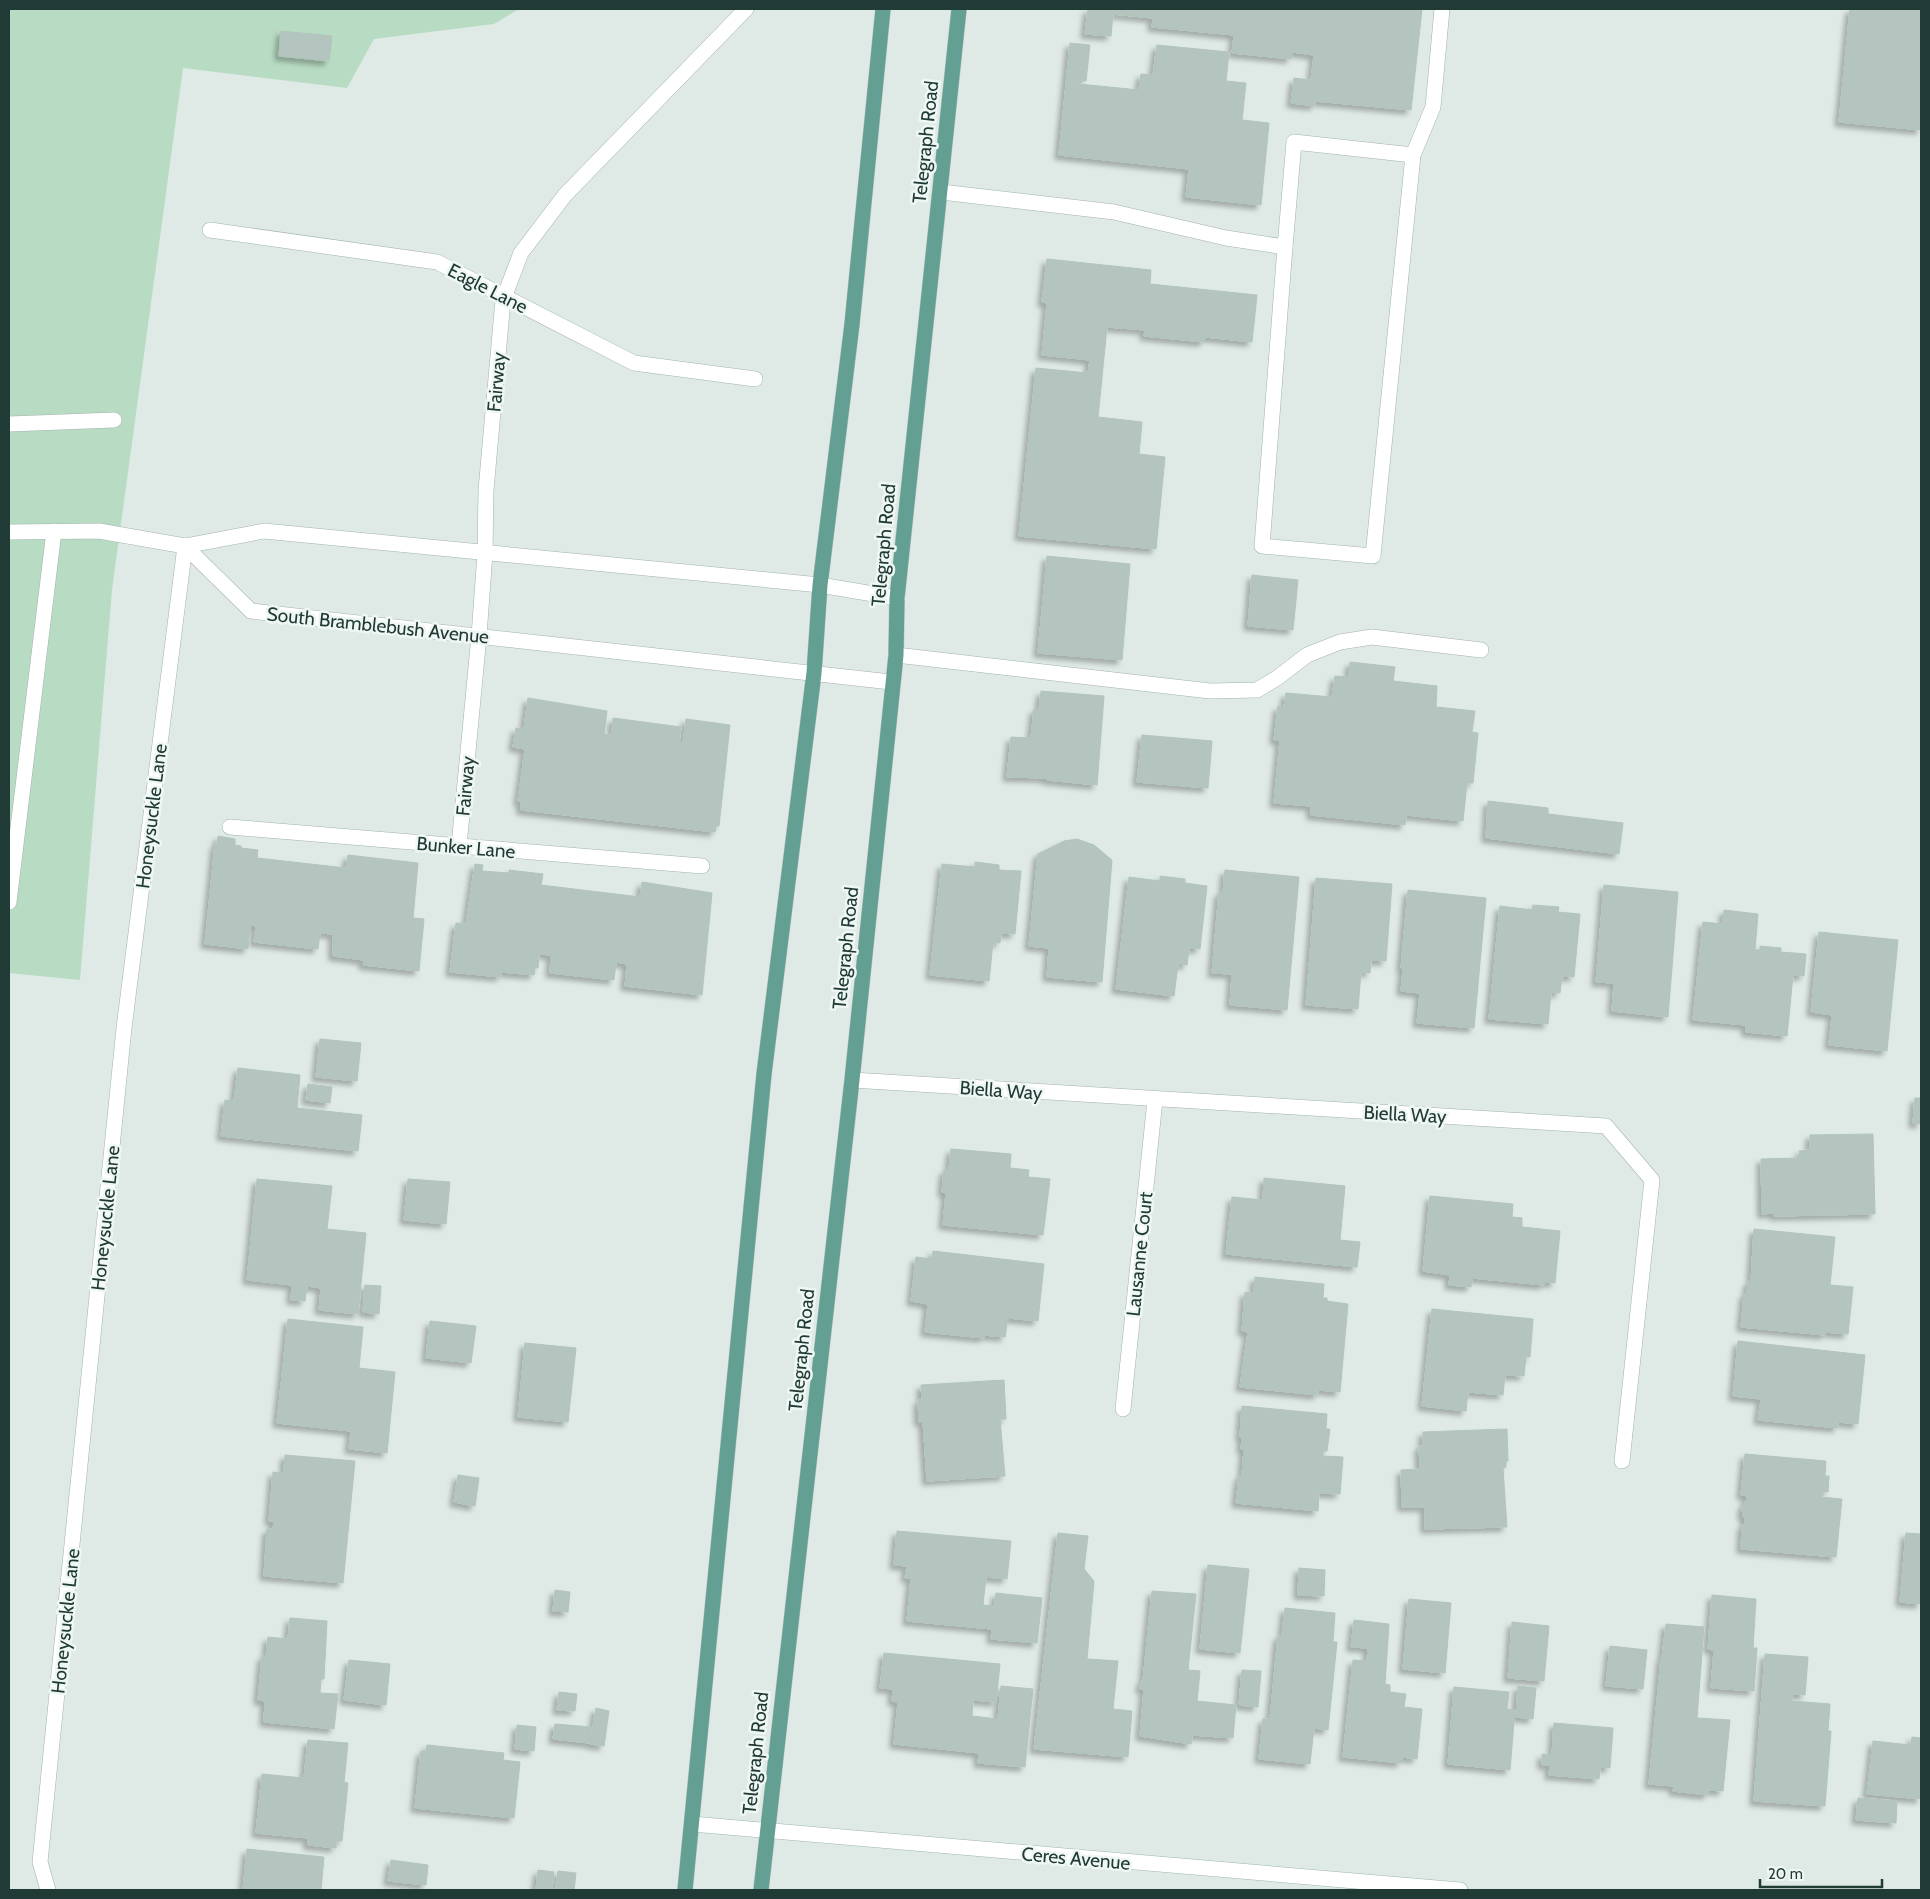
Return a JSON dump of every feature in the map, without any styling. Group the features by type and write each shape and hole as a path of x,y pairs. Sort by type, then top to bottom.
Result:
{"main road":[{"path":"685,1890 764,1074 814,673 820,585 852,324 883,9"},
{"name":"Telegraph Road","path":"761,1890 766,1832 852,1080 891,682 896,655 897,598 959,9"}],"street":[{"name":"Fairway","path":"459,846 479,636 485,553 486,490 505,297 521,253 565,195 746,9"},
{"path":"1413,155 1294,142 1262,546 1373,556 1413,155 1432,107 1442,9"},
{"path":"940,192 1114,212 1226,238 1285,246"},
{"name":"Eagle Lane","path":"210,230 437,262 634,363 755,379"},
{"path":"9,424 114,420"},
{"path":"9,902 54,531"},
{"path":"9,532 99,531 185,546 264,531 820,585 897,598"},
{"name":"South Bramblebush Avenue","path":"185,546 251,611 891,682"},
{"name":"Honeysuckle Lane","path":"48,1890 40,1862 123,1037 185,546"},
{"path":"896,655 1210,690 1257,690 1277,678 1307,655 1340,642 1372,637 1481,650"},
{"name":"Bunker Lane","path":"230,827 702,866"},
{"name":"Biella Way","path":"852,1080 1155,1100 1606,1126 1652,1180 1622,1461"},
{"name":"Lausanne Court","path":"1123,1409 1155,1100"},
{"name":"Ceres Avenue","path":"692,1824 766,1832 1460,1890"}],"green space":[{"path":"9,9 519,9 494,24 374,39 347,88 183,68 112,590 80,980 9,973"}],"building":[{"path":"1088,9 1422,9 1411,110 1315,101 1315,106 1291,103 1294,78 1311,80 1314,55 1292,52 1291,59 1232,53 1234,35 1152,27 1153,18 1113,14 1111,36 1085,34"},
{"path":"1850,9 1921,9 1921,130 1839,122"},
{"path":"281,31 332,36 329,61 279,56"},
{"path":"1070,43 1090,45 1086,81 1079,80 1079,84 1139,90 1141,74 1153,75 1157,45 1229,52 1226,81 1246,83 1242,120 1269,123 1261,205 1186,197 1189,169 1059,155"},
{"path":"1047,259 1151,270 1150,284 1257,295 1252,342 1205,337 1204,342 1144,336 1145,330 1107,327 1098,417 1142,422 1139,454 1165,457 1156,549 1019,536 1036,368 1088,373 1090,360 1042,355 1047,303 1042,302"},
{"path":"1047,556 1130,564 1122,660 1038,653"},
{"path":"1252,575 1298,580 1293,630 1248,626"},
{"path":"1350,662 1395,667 1393,681 1437,686 1436,707 1475,711 1472,732 1478,733 1473,783 1467,783 1463,821 1406,815 1405,825 1311,815 1311,806 1274,803 1280,740 1274,740 1278,706 1284,707 1286,693 1332,697 1335,676 1349,677"},
{"path":"1041,691 1104,696 1097,785 1047,780 1046,778 1007,777 1011,737 1031,738 1034,709 1039,710"},
{"path":"528,698 607,711 604,734 612,735 613,718 681,727 679,743 683,744 686,719 730,725 719,826 716,826 715,832 521,810 521,802 518,801 525,749 513,747 516,728 524,729"},
{"path":"1142,735 1212,741 1208,788 1137,782"},
{"path":"1488,801 1548,808 1548,814 1623,823 1619,854 1486,838"},
{"path":"218,836 235,839 235,845 241,846 241,848 258,850 257,858 346,868 348,855 418,863 413,918 424,919 419,971 363,965 364,960 333,956 333,934 320,933 318,949 254,942 256,926 250,925 248,949 205,944 215,844 217,845"},
{"path":"1077,839 1094,845 1112,860 1102,982 1047,977 1049,948 1029,946 1038,854 1064,841"},
{"path":"975,862 999,865 999,870 1021,871 1015,934 1001,933 1000,943 993,942 989,981 930,975 942,864 975,867"},
{"path":"475,864 483,865 482,871 509,873 509,870 543,874 541,885 640,897 642,882 712,893 702,995 625,986 627,964 616,962 614,980 550,973 551,955 539,954 538,968 535,968 534,975 501,972 501,977 450,972 456,923 466,924"},
{"path":"1225,870 1299,877 1287,1010 1230,1005 1232,974 1212,973 1219,892 1223,893"},
{"path":"1160,876 1185,879 1185,883 1207,886 1200,949 1189,948 1187,965 1178,964 1174,996 1116,989 1129,877 1160,881"},
{"path":"1316,878 1392,884 1386,961 1371,960 1370,973 1361,972 1358,1009 1306,1005"},
{"path":"1604,885 1678,892 1668,1017 1612,1011 1614,983 1596,982"},
{"path":"1408,890 1486,898 1474,1028 1417,1023 1420,993 1401,991 1403,969 1401,968"},
{"path":"1533,905 1559,907 1558,912 1580,914 1574,977 1562,976 1560,993 1551,992 1548,1024 1489,1019 1500,906 1532,910"},
{"path":"1724,910 1758,914 1755,950 1760,950 1760,946 1781,948 1781,952 1806,954 1804,976 1793,975 1787,1036 1746,1032 1746,1025 1693,1020 1703,922 1723,924"},
{"path":"1819,932 1898,940 1887,1051 1829,1045 1832,1015 1811,1012"},
{"path":"320,1039 361,1043 357,1081 316,1077"},
{"path":"238,1068 300,1075 297,1108 362,1115 358,1151 221,1136 225,1100 234,1101"},
{"path":"308,1084 332,1087 330,1103 306,1100"},
{"path":"1915,1098 1921,1098 1921,1124 1913,1123"},
{"path":"1873,1134 1875,1214 1774,1216 1774,1213 1762,1214 1761,1159 1800,1158 1799,1151 1810,1150 1810,1135"},
{"path":"951,1149 1011,1154 1010,1168 1029,1170 1028,1177 1050,1179 1043,1235 943,1225 946,1193 942,1192 944,1170 949,1170"},
{"path":"1264,1178 1345,1186 1340,1240 1360,1242 1357,1267 1226,1254 1232,1197 1263,1200"},
{"path":"257,1179 332,1186 327,1229 366,1233 358,1314 319,1310 321,1288 307,1286 305,1301 291,1300 292,1285 247,1280"},
{"path":"408,1179 450,1182 446,1224 404,1220"},
{"path":"1430,1196 1513,1204 1512,1217 1522,1218 1522,1227 1560,1231 1555,1283 1544,1282 1544,1285 1472,1278 1471,1287 1449,1285 1450,1275 1423,1271"},
{"path":"1754,1229 1835,1237 1830,1285 1853,1287 1848,1334 1825,1332 1825,1335 1741,1327 1744,1294 1747,1294 1748,1282 1751,1282"},
{"path":"933,1251 1044,1264 1038,1321 1008,1318 1005,1337 984,1335 984,1338 925,1332 928,1304 911,1301 916,1257 932,1259"},
{"path":"1255,1277 1324,1284 1323,1298 1327,1298 1327,1301 1348,1304 1340,1392 1318,1390 1318,1395 1240,1387 1248,1332 1242,1331 1245,1292 1254,1293"},
{"path":"365,1285 381,1286 379,1314 363,1312"},
{"path":"1432,1309 1533,1319 1530,1357 1526,1356 1524,1376 1505,1375 1503,1395 1468,1392 1466,1411 1422,1406"},
{"path":"288,1319 363,1327 359,1368 395,1372 387,1453 349,1449 351,1431 277,1423"},
{"path":"430,1321 476,1326 471,1363 426,1358"},
{"path":"1738,1341 1865,1355 1858,1424 1838,1422 1838,1428 1758,1420 1761,1399 1733,1396"},
{"path":"525,1343 576,1348 568,1422 518,1417"},
{"path":"1004,1380 1006,1419 1000,1419 1005,1476 927,1481 923,1421 919,1422 918,1400 922,1400 921,1385"},
{"path":"1242,1406 1327,1414 1326,1429 1330,1429 1327,1451 1323,1451 1323,1456 1343,1457 1340,1494 1319,1493 1318,1511 1236,1503 1239,1476 1242,1476 1244,1449 1241,1449 1242,1438 1240,1437"},
{"path":"1507,1429 1508,1461 1506,1461 1506,1467 1503,1468 1507,1527 1425,1529 1425,1507 1402,1507 1401,1470 1420,1469 1419,1446 1423,1446 1423,1432"},
{"path":"1745,1454 1826,1461 1825,1476 1829,1476 1828,1492 1821,1492 1821,1497 1842,1499 1836,1557 1741,1549 1742,1525 1745,1525 1742,1507 1747,1499 1746,1495 1741,1495"},
{"path":"285,1455 355,1461 343,1583 264,1576 267,1529 273,1529 274,1521 269,1521 273,1472 284,1473"},
{"path":"458,1475 479,1478 475,1506 454,1502"},
{"path":"897,1531 1011,1541 1007,1579 986,1577 983,1605 995,1606 996,1593 1042,1598 1037,1643 991,1639 992,1629 907,1621 911,1578 905,1578 907,1566 894,1565"},
{"path":"1058,1533 1088,1536 1084,1569 1094,1581 1087,1659 1118,1661 1113,1709 1132,1711 1128,1757 1034,1749"},
{"path":"1906,1533 1921,1534 1921,1604 1900,1602"},
{"path":"1208,1565 1249,1569 1240,1653 1200,1649"},
{"path":"1299,1568 1325,1570 1324,1596 1298,1595"},
{"path":"555,1590 570,1592 568,1612 553,1611"},
{"path":"1152,1591 1196,1594 1188,1670 1200,1671 1197,1701 1236,1705 1233,1738 1192,1735 1191,1744 1140,1736 1144,1689 1140,1689 1141,1681 1143,1681"},
{"path":"1712,1595 1756,1599 1753,1648 1757,1648 1754,1691 1711,1688 1714,1650 1708,1649"},
{"path":"1409,1599 1451,1603 1445,1673 1403,1669"},
{"path":"1285,1608 1335,1613 1333,1642 1337,1642 1328,1730 1314,1728 1310,1764 1259,1759 1263,1719 1270,1719 1278,1636 1282,1636"},
{"path":"290,1618 327,1621 324,1679 321,1679 320,1693 338,1694 334,1729 264,1722 265,1701 258,1700 262,1656 266,1657 268,1637 288,1639"},
{"path":"1354,1620 1389,1624 1385,1684 1390,1685 1390,1692 1406,1694 1404,1707 1422,1709 1417,1759 1402,1757 1401,1763 1343,1757 1353,1660 1367,1661 1368,1648 1351,1647"},
{"path":"1512,1622 1549,1626 1544,1681 1508,1678"},
{"path":"1666,1624 1704,1627 1697,1718 1730,1720 1723,1791 1708,1790 1708,1795 1673,1791 1674,1786 1649,1784"},
{"path":"1610,1646 1647,1650 1643,1689 1606,1686"},
{"path":"884,1653 1000,1664 996,1702 973,1700 972,1716 998,1719 1001,1686 1033,1689 1025,1767 978,1763 979,1753 894,1744 898,1702 892,1701 893,1689 880,1688"},
{"path":"1765,1654 1808,1657 1805,1695 1792,1694 1792,1701 1830,1704 1828,1731 1831,1731 1825,1806 1754,1801"},
{"path":"349,1660 390,1664 386,1705 344,1700"},
{"path":"1242,1670 1261,1671 1258,1707 1239,1705"},
{"path":"1518,1686 1536,1688 1533,1719 1516,1717"},
{"path":"1454,1687 1509,1692 1507,1709 1515,1710 1510,1770 1448,1764"},
{"path":"559,1692 577,1694 575,1711 557,1710"},
{"path":"596,1708 609,1711 604,1746 590,1744"},
{"path":"1554,1723 1613,1728 1610,1768 1600,1767 1599,1779 1549,1775 1550,1765 1542,1765 1542,1754 1552,1755"},
{"path":"555,1724 591,1727 589,1743 553,1739"},
{"path":"517,1725 536,1727 534,1751 515,1749"},
{"path":"1912,1737 1921,1738 1921,1799 1867,1794 1873,1741 1911,1745"},
{"path":"308,1740 348,1743 344,1782 348,1783 342,1841 336,1841 336,1848 308,1845 308,1838 256,1833 262,1774 304,1778"},
{"path":"427,1745 504,1753 503,1760 520,1762 514,1818 415,1808 421,1751 426,1752"},
{"path":"1858,1798 1897,1801 1896,1823 1856,1820"},
{"path":"247,1849 324,1857 321,1890 243,1890"},
{"path":"391,1860 428,1865 426,1885 388,1881"},
{"path":"538,1870 554,1872 552,1890 536,1890"},
{"path":"558,1871 576,1873 574,1890 555,1890"}]}
